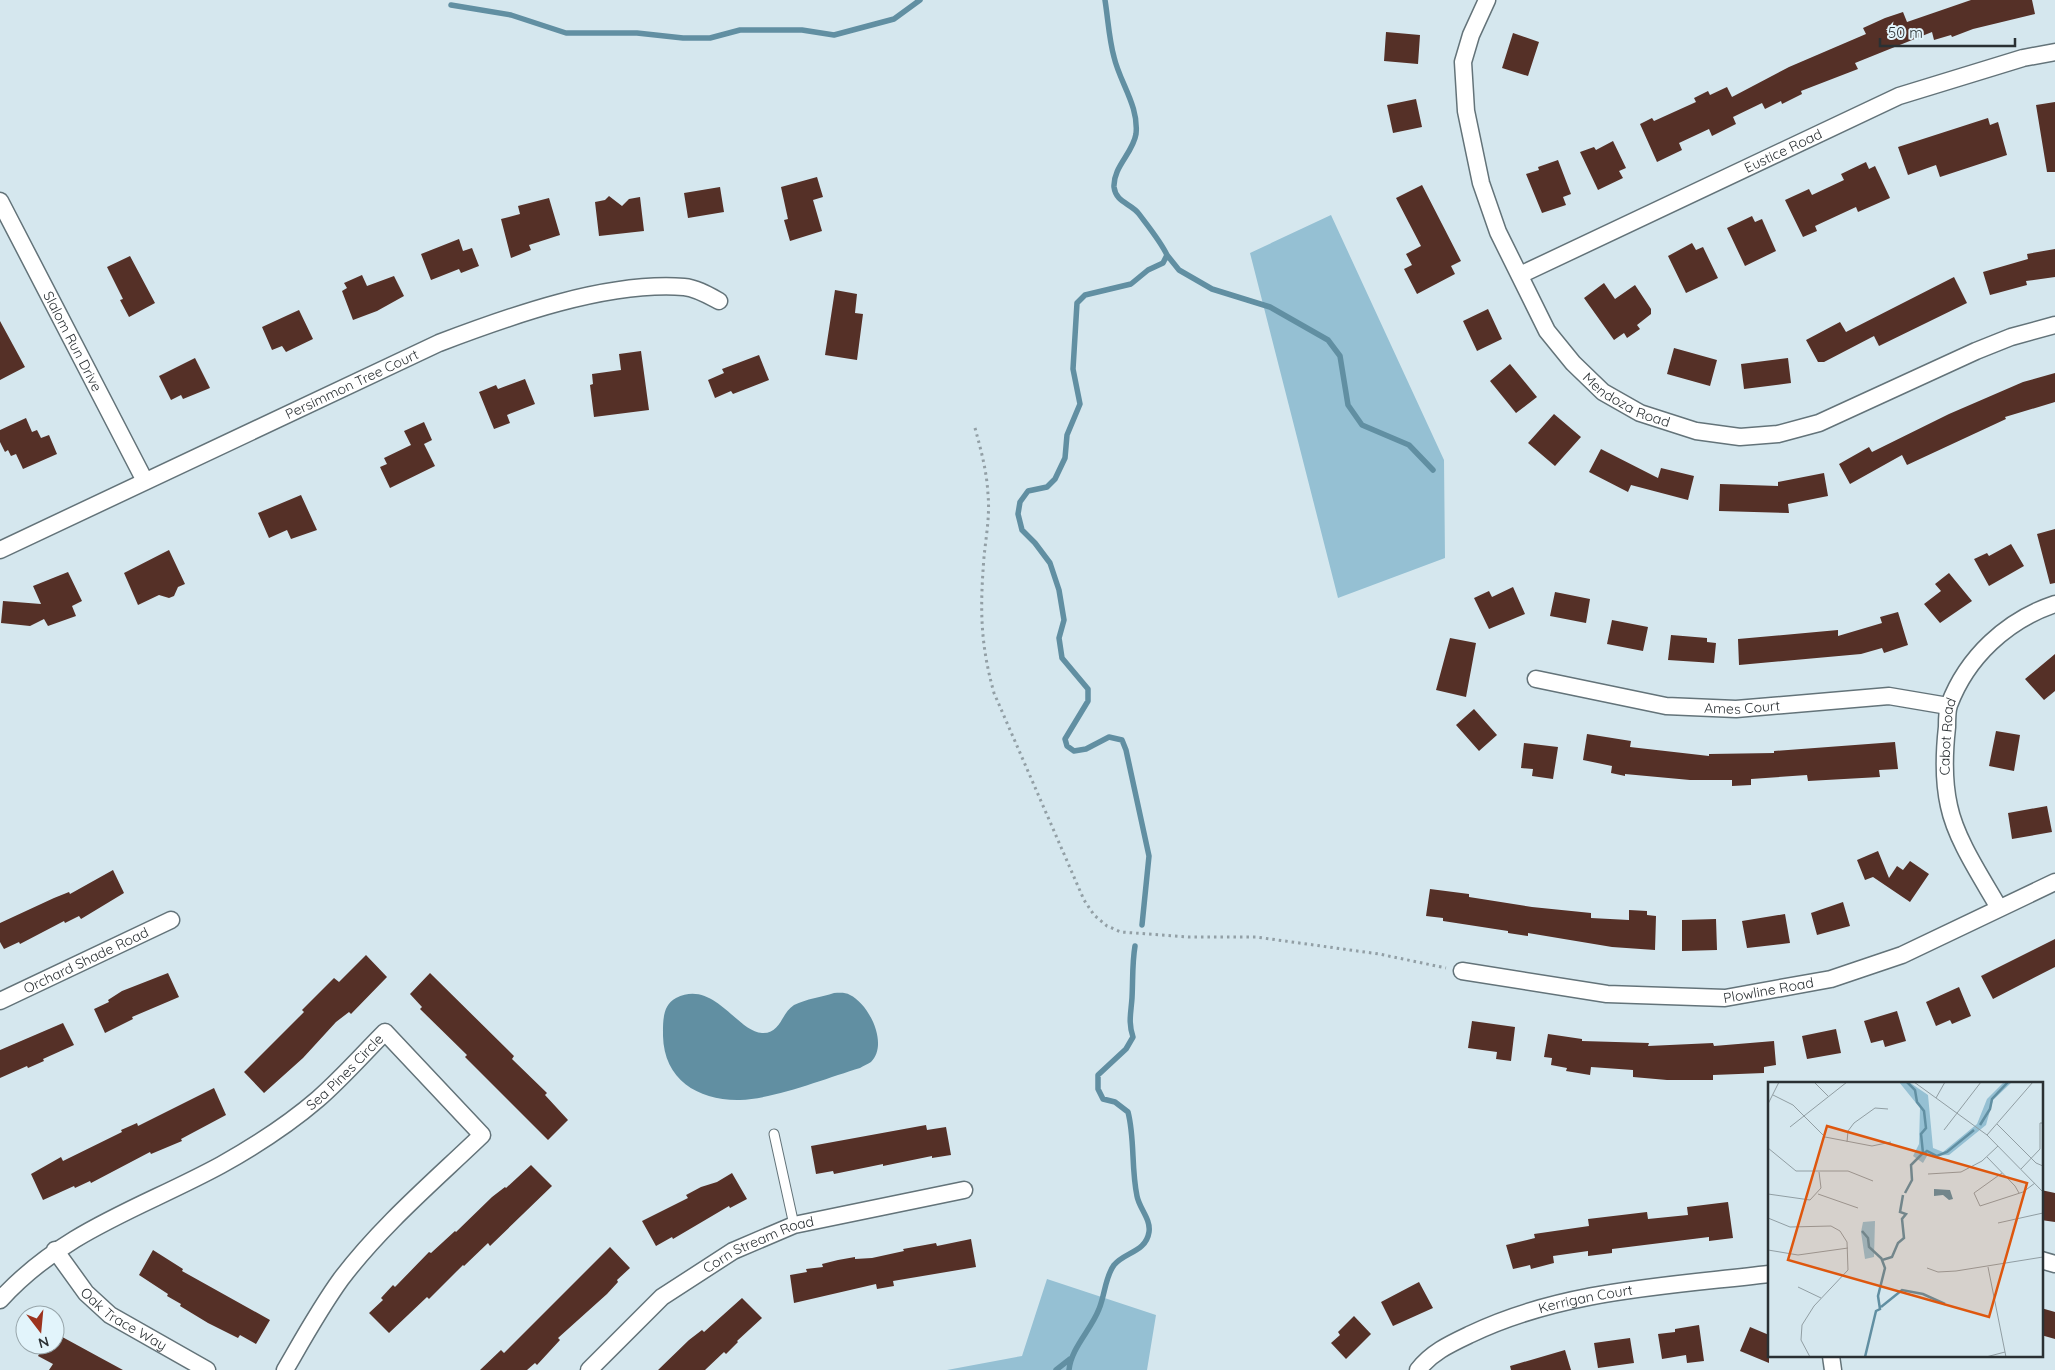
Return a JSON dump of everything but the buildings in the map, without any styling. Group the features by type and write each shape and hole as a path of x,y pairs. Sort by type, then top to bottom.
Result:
{"street":[{"name":"Mendoza Road","path":"1486,0 1471,35 1463,62 1466,111 1481,183 1498,232 1547,331 1572,363 1603,392 1640,413 1696,431 1740,437 1778,434 1819,423 1976,351 2011,337 2055,325"},
{"name":"Eustice Road","path":"1520,275 1899,96 2023,58 2055,52"},
{"name":"Slalom Run Drive","path":"0,201 144,481"},
{"name":"Persimmon Tree Court","path":"0,550 439,343 497,322 602,294 652,287 685,287 719,301"},
{"name":"Cabot Road","path":"1999,908 1973,862 1949,808 1943,767 1948,706 1980,652 2006,629 2033,611 2055,604"},
{"name":"Ames Court","path":"1536,679 1666,706 1736,708 1889,696 1948,706"},
{"name":"Plowline Road","path":"1462,971 1607,994 1725,998 1831,980 1902,955 2055,882"},
{"name":"Orchard Shade Road","path":"0,1001 171,920"},
{"name":"Sea Pines Circle","path":"0,1300 20,1278 55,1250 106,1220 220,1165 266,1138 318,1099 386,1032 482,1135 374,1240 342,1278 320,1308 285,1370"},
{"name":"Corn Stream Road","path":"589,1370 662,1297 733,1251 794,1225 964,1190"},
{"name":"Oak Trace Way","path":"55,1250 86,1292 110,1315 207,1370"},
{"path":"2042,1260 2055,1264"},
{"name":"Kerrigan Court","path":"1418,1370 1426,1360 1442,1347 1489,1326 1573,1300 1768,1274"}],"lane":[{"path":"774,1134 794,1225"}],"path":[{"path":"976,428 985,467 989,497 982,581 981,632 985,660 998,702 1084,900 1094,915 1107,926 1121,932 1152,936 1256,937 1379,954 1462,971"}],"shaded area":[{"path":"1331,215 1444,460 1445,558 1338,598 1250,253"},
{"path":"834,993 846,993 857,1000 870,1015 874,1025 878,1045 876,1054 871,1062 860,1068 784,1092 754,1099 740,1100 711,1097 698,1092 686,1085 670,1065 665,1051 663,1020 668,1005 676,998 690,994 702,995 713,1000 752,1030 762,1033 777,1027 794,1005"},
{"path":"1047,1279 1156,1315 1147,1370 947,1370 1022,1356"}],"waterway":[{"path":"451,5 511,15 566,33 637,33 683,38 710,38 740,30 802,30 834,35 894,19 920,0"},
{"path":"1105,0 1114,57 1132,104 1136,124 1134,141 1117,173 1114,187 1115,192 1121,200 1136,210 1158,239 1167,255 1163,263 1148,270 1131,284 1085,295 1077,303 1073,369 1080,404 1067,435 1065,458 1055,479 1047,487 1028,491 1020,502 1018,514 1022,530 1035,543 1050,563 1059,590 1064,620 1059,638 1062,658 1088,689 1088,701 1065,739 1067,746 1074,751 1086,749 1109,737 1122,740 1126,750 1149,856 1142,925"},
{"path":"1167,255 1179,270 1212,289 1270,307 1328,340 1340,356 1348,405 1362,425 1409,445 1433,470"},
{"path":"1069,1370 1073,1354 1099,1309 1111,1270 1119,1261 1140,1248 1147,1239 1149,1232 1147,1218 1137,1196 1132,1133 1128,1112 1115,1102 1103,1099 1098,1089 1098,1075 1126,1049 1133,1037 1130,1018 1135,946"},
{"path":"1056,1370 1070,1359"}]}
